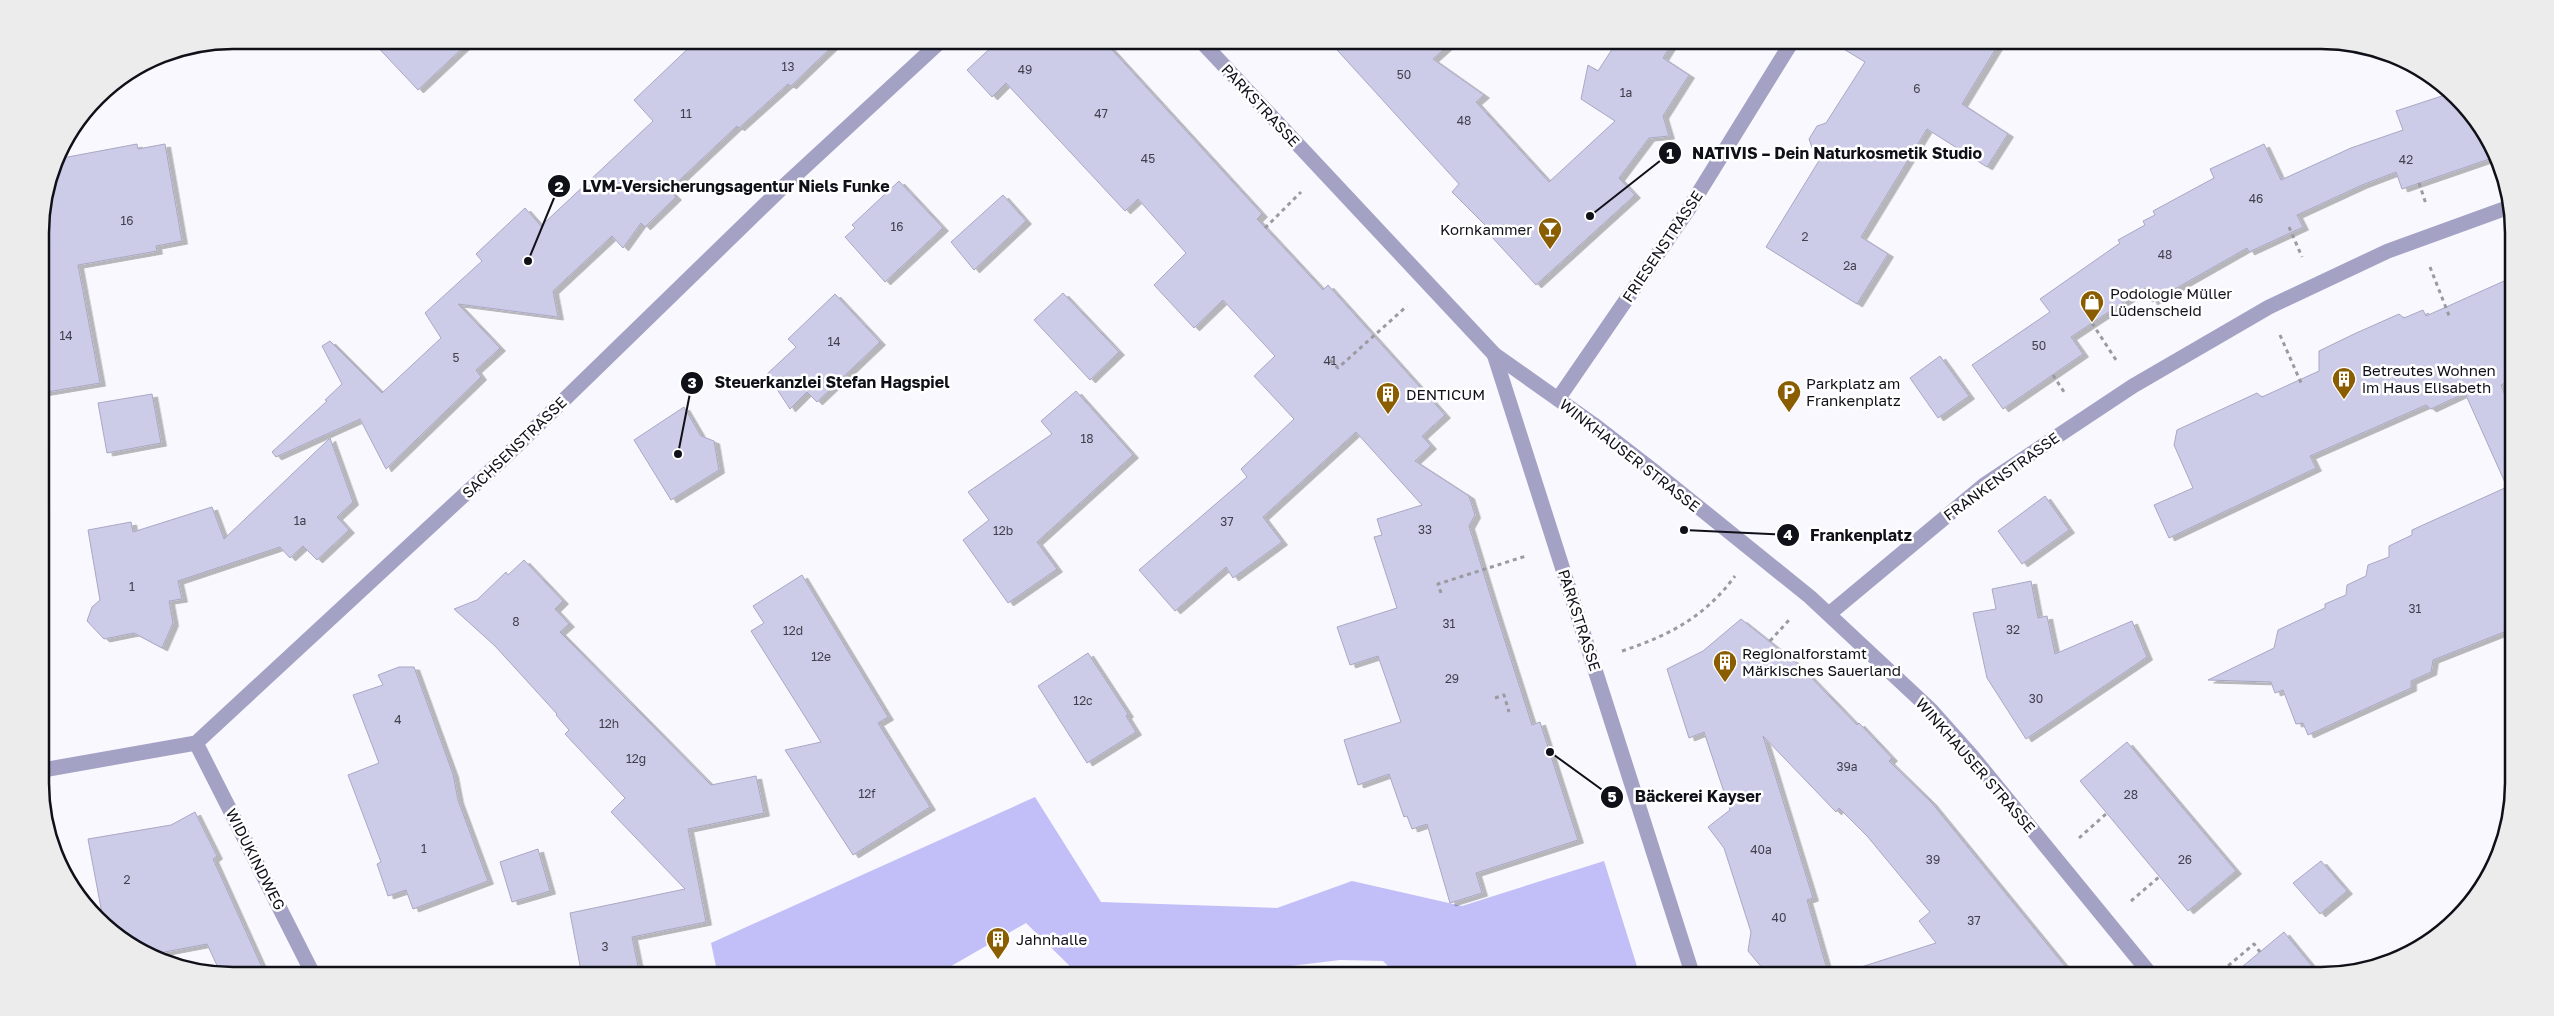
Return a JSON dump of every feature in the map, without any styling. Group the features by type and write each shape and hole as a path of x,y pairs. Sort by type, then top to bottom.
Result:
{"street":[{"name":"SACHSENSTRASSE","path":"196,743 503,459 785,186 932,49"},
{"name":"PARKSTRASSE","path":"1208,49 1494,354 1690,967"},
{"name":"FRIESENSTRASSE","path":"1558,399 1688,210 1787,49"},
{"name":"FRANKENSTRASSE","path":"1829,614 1938,521 1984,486 2133,386 2268,307 2388,251 2504,209"},
{"name":"WINKHAUSER STRASSE","path":"1494,354 1558,399 1655,472 1829,614 1931,710 1972,756 2145,967"},
{"path":"49,769 196,743"},
{"name":"WIDUKINDWEG","path":"196,743 309,967"}],"path":[{"path":"1265,228 1322,170"},
{"path":"2289,227 2296,244"},
{"path":"2418,240 2450,318"},
{"path":"1330,360 1338,368 1430,285"},
{"path":"2268,307 2302,384"},
{"path":"2092,323 2133,386"},
{"path":"1633,648 1667,634 1700,614 1714,602 1753,552"},
{"path":"1441,593 1438,584 1510,561"},
{"path":"1495,698 1504,695 1510,712"},
{"path":"2083,835 2107,813"},
{"path":"2134,898 2159,877"},
{"path":"2227,967 2254,944 2260,952"}],"shaded area":[{"path":"1035,797 1101,902 1277,908 1352,881 1462,906 1604,861 1637,967 1389,967 1383,961 1340,960 1283,967 1071,967 1026,923 950,967 716,967 711,943"}],"building":[{"path":"379,49 461,49 418,90"},
{"path":"688,49 830,49 791,86 788,84 739,128 737,126 669,190 676,197 645,227 641,223 623,248 612,236 553,291 558,317 458,304 500,348 476,370 481,377 386,469 360,419 276,457 272,452 327,401 325,400 342,384 322,346 330,341 382,393 441,338 425,313 482,261 476,254 525,208 541,226 653,121 634,100"},
{"path":"989,49 1111,49 1262,214 1257,219 1323,290 1328,285 1445,415 1422,436 1431,446 1415,461 1469,496 1475,515 1469,526 1495,610 1532,725 1540,722 1578,840 1476,873 1482,893 1450,903 1427,824 1412,829 1407,816 1404,817 1389,774 1358,785 1344,740 1401,722 1378,656 1350,665 1337,627 1397,608 1374,537 1382,535 1377,519 1422,505 1356,432 1263,517 1282,542 1233,578 1226,567 1175,611 1139,570 1247,477 1241,469 1294,419 1254,376 1275,356 1223,300 1194,328 1154,285 1186,253 1138,199 1125,211 1006,83 992,97 967,70"},
{"path":"1336,49 1444,49 1433,59 1484,95 1476,102 1549,182 1615,121 1581,99 1588,65 1598,71 1612,49 1668,49 1663,58 1689,75 1663,116 1669,136 1649,138 1619,178 1635,195 1536,285 1490,235 1493,233 1452,192 1459,184"},
{"path":"1844,49 1996,49 1962,104 2008,134 1987,167 1927,129 1861,237 1888,254 1857,304 1766,247 1820,159 1815,156 1809,139 1817,126 1826,123 1865,62"},
{"path":"2444,95 2460,111 2474,130 2490,159 2402,189 2396,172 2362,185 2297,215 2303,227 2249,252 2247,248 2152,302 2145,288 2071,337 2083,354 2003,409 1972,365 2050,312 2040,299 2120,243 2118,240 2145,225 2143,221 2155,215 2153,211 2214,178 2210,169 2264,144 2281,180 2351,148 2403,130 2396,111"},
{"path":"137,144 138,149 165,144 182,241 156,246 157,251 78,265 100,383 49,392 49,220 58,173 65,157"},
{"path":"899,181 943,228 885,282 845,237 855,228 852,225"},
{"path":"1003,195 1026,221 974,270 951,242"},
{"path":"2505,281 2505,383 2501,385 2505,395 2505,483 2465,393 2431,409 2426,405 2310,456 2316,468 2169,538 2154,505 2193,488 2174,445 2177,430 2257,393 2262,397 2319,371 2319,351 2354,334 2399,314 2404,318 2423,310 2426,316"},
{"path":"1063,293 1119,352 1090,380 1034,320"},
{"path":"835,294 880,342 817,402 807,392 790,409 767,374 796,347 788,339"},
{"path":"1940,356 1969,396 1938,418 1910,378"},
{"path":"1076,391 1133,455 1037,542 1057,569 1008,603 963,540 989,520 968,492 1052,434 1041,421"},
{"path":"152,394 161,443 107,453 98,403"},
{"path":"684,407 701,436 714,441 719,470 671,500 634,440"},
{"path":"330,438 353,502 337,517 349,530 317,560 303,546 290,558 280,547 178,581 182,599 169,601 173,623 162,648 134,633 104,639 87,621 92,607 100,600 88,530 131,522 133,532 212,507 224,539"},
{"path":"2505,488 2505,632 2433,660 2431,672 2411,681 2411,688 2308,735 2303,723 2296,724 2283,690 2275,693 2271,682 2208,680 2274,648 2278,630 2325,608 2325,604 2346,595 2347,585 2366,576 2368,565 2389,557 2389,546 2412,535 2412,530"},
{"path":"2045,496 2069,530 2022,564 1998,531"},
{"path":"524,560 563,601 555,609 569,624 560,632 711,785 756,776 764,813 688,829 706,922 632,937 638,967 580,967 570,913 685,889 611,812 625,798 565,734 569,730 557,714 495,646 454,609 477,600 506,572 508,575"},
{"path":"802,575 888,717 878,723 930,807 853,855 785,750 821,742 751,631 764,623 753,606"},
{"path":"2031,581 2038,618 2047,616 2055,654 2132,621 2147,657 2026,739 1987,678 1973,613 1996,609 1992,589"},
{"path":"1741,619 1799,665 1857,725 1859,723 1892,758 1889,761 1931,802 2066,967 1861,967 1936,943 1919,921 1930,912 1867,836 1839,808 1836,812 1763,736 1813,898 1807,900 1826,967 1761,967 1748,951 1751,932 1724,848 1708,827 1730,810 1704,732 1689,738 1667,669 1703,651"},
{"path":"1088,653 1128,714 1126,716 1136,732 1087,763 1038,686"},
{"path":"399,667 414,667 453,774 458,800 488,881 413,909 406,890 388,896 377,864 381,862 348,775 379,763 353,695 383,685 378,675"},
{"path":"2127,742 2236,871 2188,911 2080,781"},
{"path":"195,812 217,856 213,859 262,967 218,967 207,944 161,953 130,936 111,922 102,912 88,839 171,825"},
{"path":"538,849 550,891 512,902 500,862"},
{"path":"2321,861 2347,891 2320,914 2293,883"},
{"path":"2284,932 2313,967 2242,967"}],"place":[{"name":"NATIVIS – Dein Naturkosmetik Studio","path":"1590,216"},
{"name":"Kornkammer","path":"1550,250"},
{"name":"LVM-Versicherungsagentur Niels Funke","path":"528,261"},
{"name":"Podologie Müller Lüdenscheid","path":"2092,323"},
{"name":"Betreutes Wohnen im Haus Elisabeth","path":"2344,400"},
{"name":"Parkplatz am Frankenplatz","path":"1789,413"},
{"name":"DENTICUM","path":"1388,415"},
{"name":"Steuerkanzlei Stefan Hagspiel","path":"678,454"},
{"name":"Frankenplatz","path":"1684,530"},
{"name":"Regionalforstamt Märkisches Sauerland","path":"1725,683"},
{"name":"Bäckerei Kayser","path":"1550,752"},
{"name":"Jahnhalle","path":"998,960"}]}
